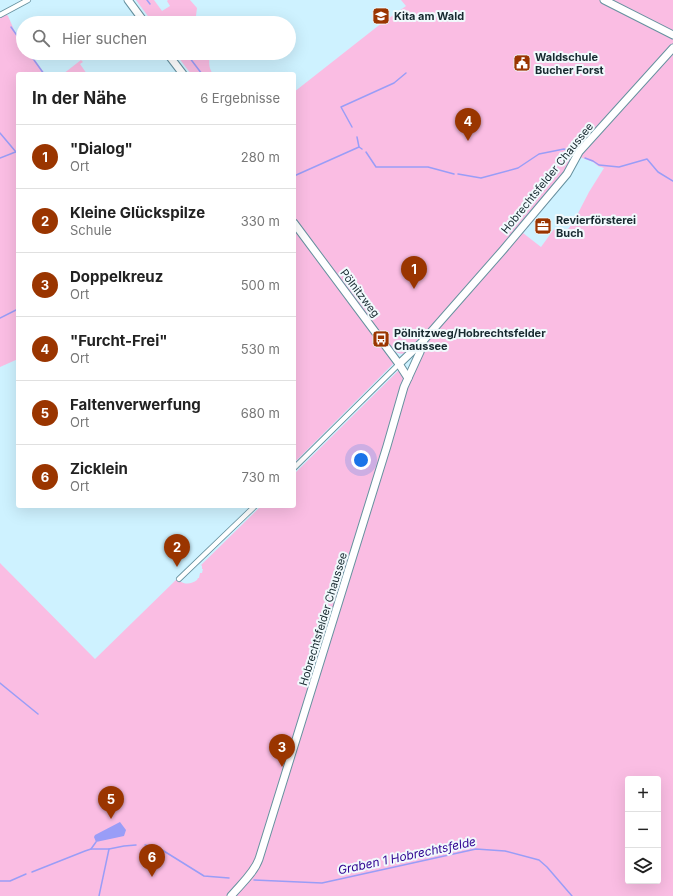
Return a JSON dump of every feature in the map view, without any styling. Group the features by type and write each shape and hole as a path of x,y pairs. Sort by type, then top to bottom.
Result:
{"street":[{"path":"0,15 21,1 28,0"},
{"path":"128,0 140,16"},
{"path":"604,0 673,34"},
{"name":"Hobrechtsfelder Chaussee","path":"296,466 423,341 567,174 579,152 673,48"},
{"path":"172,60 181,72"},
{"name":"Pölnitzweg","path":"296,226 408,378"},
{"name":"Hobrechtsfelder Chaussee","path":"231,896 258,863 387,446 400,398 420,352 423,341"},
{"path":"179,579 253,508"}],"shaded area":[{"path":"136,0 154,0 162,11 170,6 167,1 168,0 190,0 197,8 196,16 148,16"},
{"path":"401,0 673,0 673,896 0,896 0,563 95,659 180,576 180,581 184,583 191,583 197,580 200,573 202,573 203,569 201,565 259,508 296,508 296,472 400,369 404,377 400,386 406,387 428,342 437,329 431,327 406,353 397,353 391,348 296,222 296,90 406,6","holes":["580,157 593,162 604,168 589,192 574,221 563,236 554,229 541,247 523,233 559,190"]},
{"path":"5,13 8,16 16,33 16,60 35,60 44,72 16,72 16,360 0,367 0,15"},
{"path":"81,60 83,62 80,64 86,72 66,72"},
{"path":"180,60 209,60 212,72 189,72"},
{"path":"296,232 306,245 394,363 296,461"}],"water":[{"path":"120,822 126,830 124,836 96,842 94,837 95,835"}],"waterway":[{"path":"147,0 150,4"},
{"path":"11,27 16,34"},
{"path":"34,60 43,72"},
{"path":"191,60 200,72"},
{"path":"352,127 341,107 394,83 406,73"},
{"path":"0,133 16,152"},
{"path":"357,137 359,147"},
{"path":"296,175 359,147 362,149"},
{"path":"458,174 481,178 518,168 539,154 564,149 567,150"},
{"path":"0,158 16,152"},
{"path":"366,152 376,167 428,167 454,174"},
{"path":"585,158 599,165 619,167 647,159 658,172 673,181"},
{"path":"0,318 16,310"},
{"path":"0,683 38,714"},
{"path":"91,849 96,842"},
{"path":"32,872 91,849 109,849 136,845"},
{"name":"Graben 1 Hobrechtsfelde","path":"145,845 159,848 204,876 229,878"},
{"path":"99,896 109,849"},
{"name":"Graben 1 Hobrechtsfelde","path":"254,880 322,883 476,849 505,851 539,860 572,896"},
{"path":"0,881 10,881 26,874"}],"place":[{"name":"Kita am Wald","path":"381,16"},
{"name":"Waldschule Bucher Forst","path":"522,63"},
{"name":"\"Furcht-Frei\"","path":"468,141"},
{"name":"Revierförsterei Buch","path":"543,226"},
{"name":"\"Dialog\"","path":"414,289"},
{"name":"Pölnitzweg/Hobrechtsfelder Chaussee","path":"381,339"},
{"name":"Kleine Glückspilze","path":"177,567"},
{"name":"Doppelkreuz","path":"282,767"},
{"name":"Faltenverwerfung","path":"111,819"},
{"name":"Zicklein","path":"152,877"}]}
